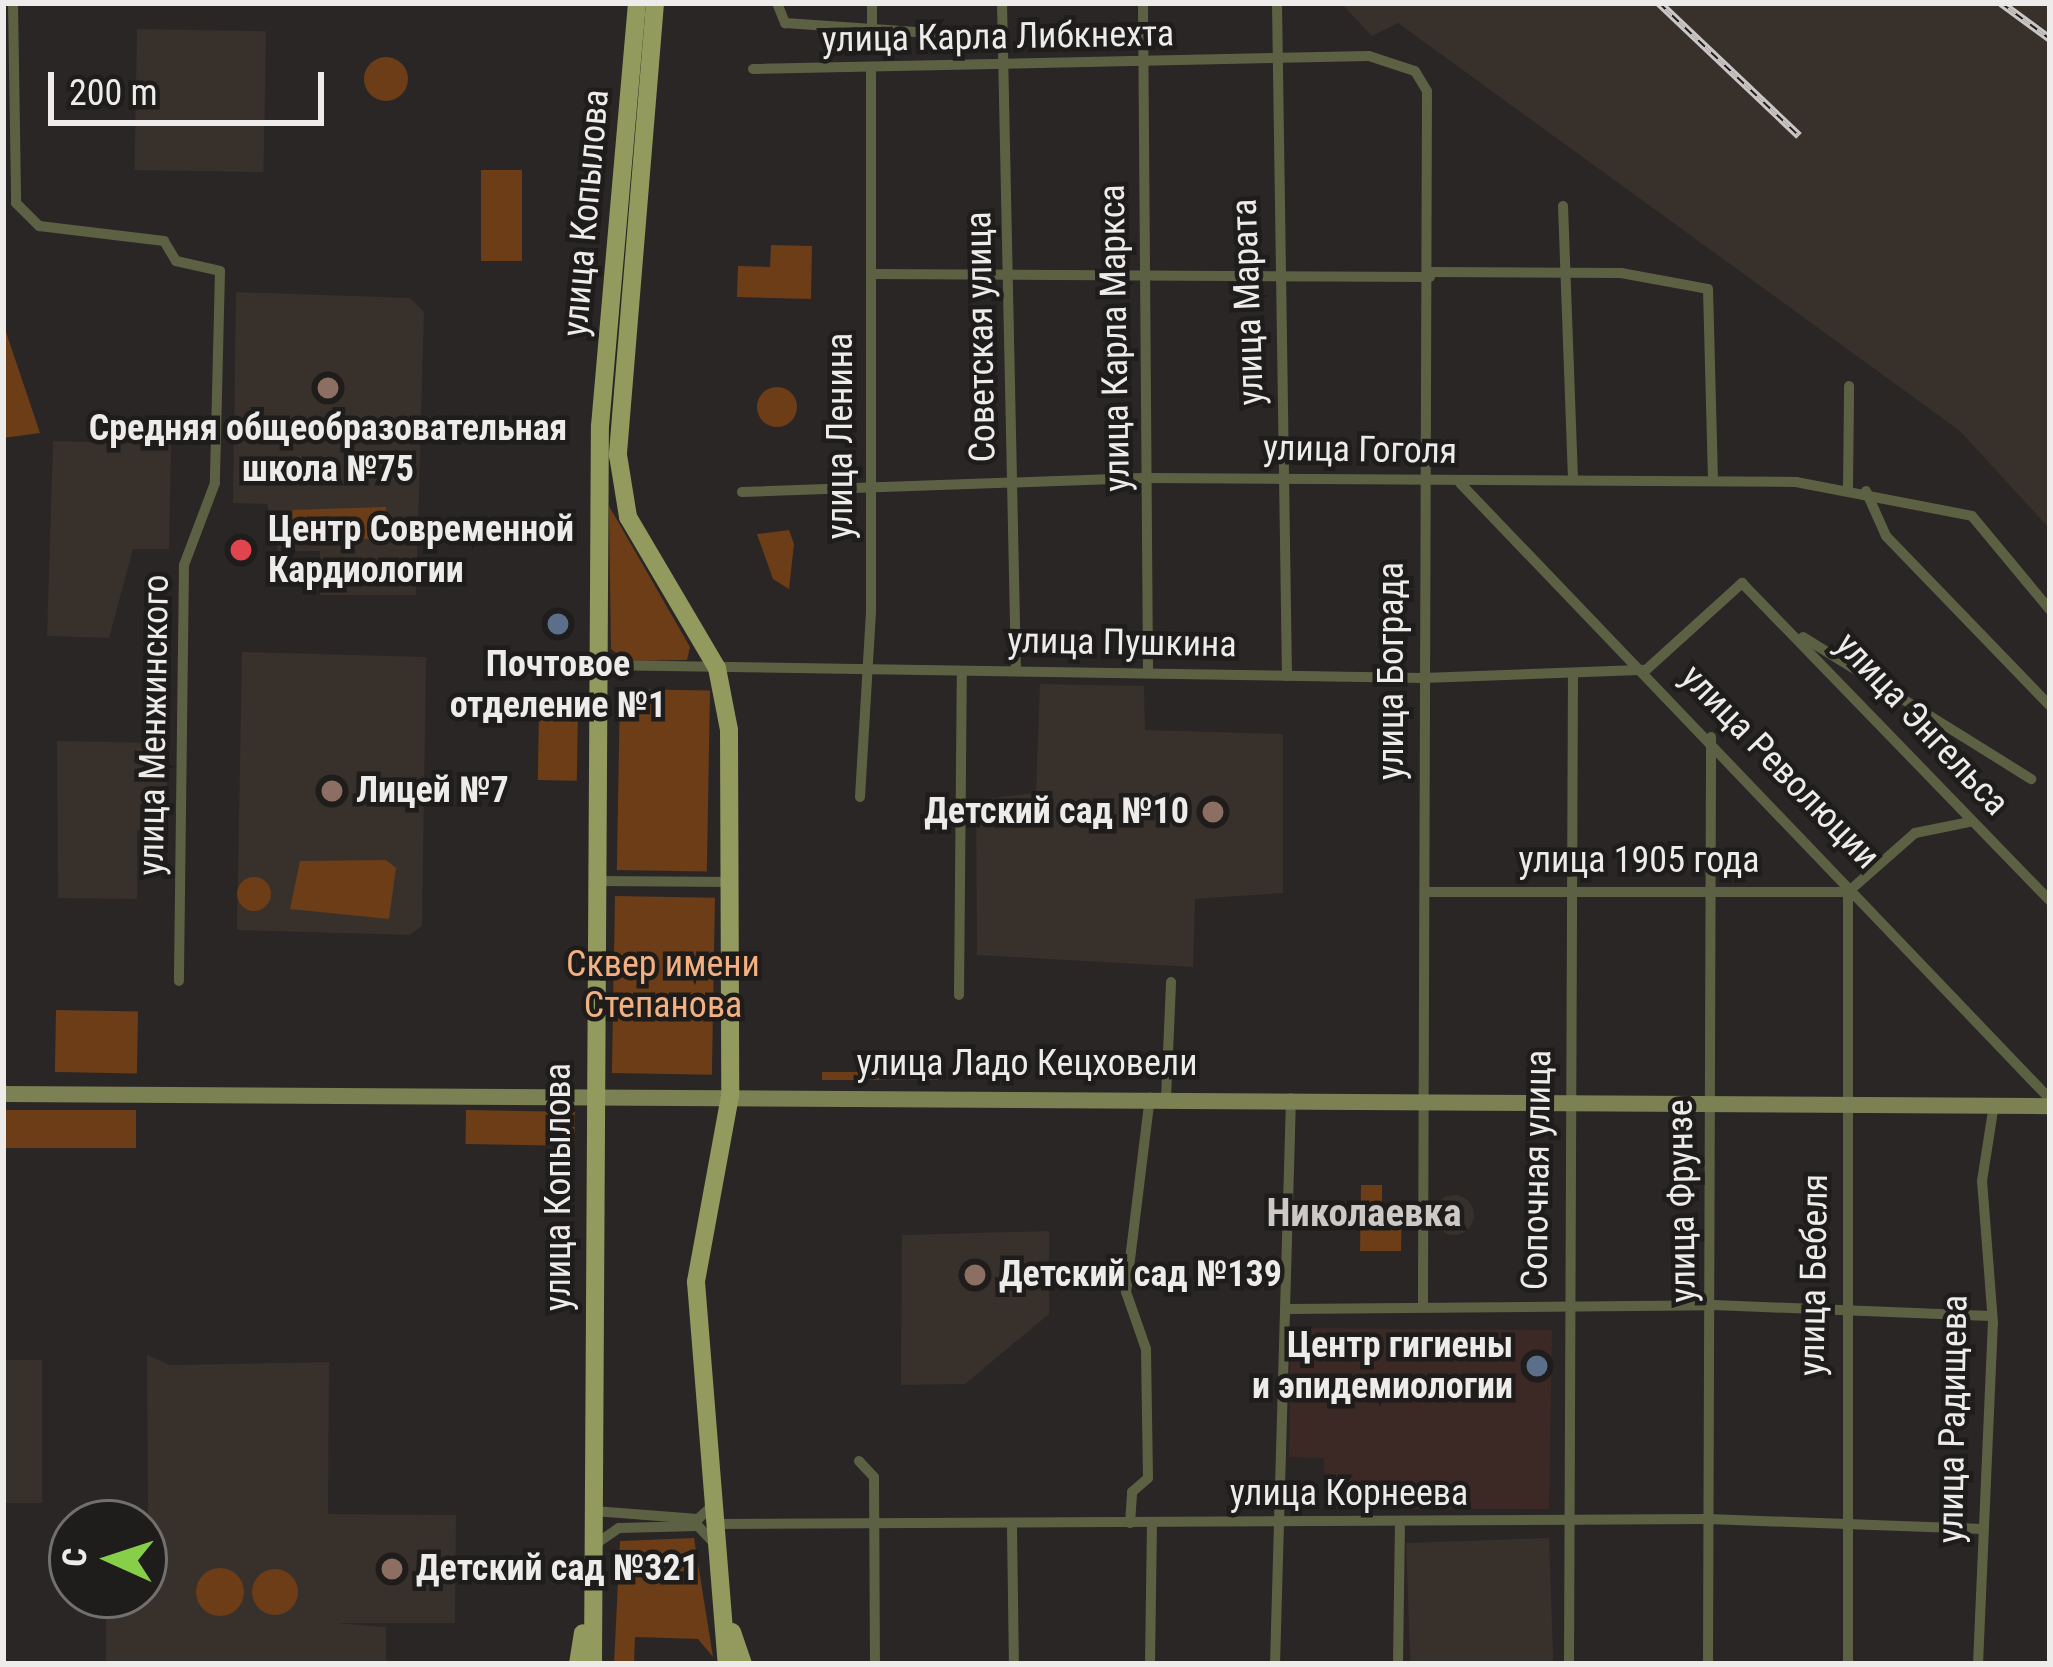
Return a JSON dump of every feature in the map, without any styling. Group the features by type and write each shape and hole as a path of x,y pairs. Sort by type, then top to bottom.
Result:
{"main road":[{"name":"улица Копылова","path":"593,1664 592,1094 600,426 637,3"},
{"name":"улица Копылова","path":"655,3 619,481 642,552 717,668"},
{"path":"717,668 733,882 730,1096 696,1282 711,1525 727,1664"},
{"name":"улица Ладо Кецховели","path":"3,1094 2050,1102"},
{"path":"718,1569 743,1664"},
{"name":"улица Копылова","path":"578,1664 590,1580"}],"street":[{"path":"3,210 16,203 13,3"},
{"name":"улица Карла Либкнехта","path":"778,3 785,23 1003,38"},
{"path":"872,3 872,27"},
{"name":"Советская улица","path":"1002,3 1012,272 1016,670"},
{"name":"улица Карла Маркса","path":"1143,3 1148,672"},
{"name":"улица Марата","path":"1277,3 1287,676"},
{"name":"улица Карла Либкнехта","path":"753,69 872,73 1006,63 1388,58"},
{"name":"улица Бограда","path":"1388,58 1427,91 1430,275 1423,678 1429,1099 1423,1306"},
{"name":"улица Ленина","path":"860,797 869,672 872,73"},
{"name":"улица Менжинского","path":"16,203 39,226 164,241 176,261 220,271 215,483 184,565 179,981"},
{"path":"1563,206 1571,273 1574,475"},
{"path":"872,274 1146,270 1571,273 1691,280 1709,293 1713,476"},
{"path":"1848,489 1850,386"},
{"name":"улица Гоголя","path":"742,492 1149,478 1426,484 1574,475 1713,476 1865,491 1972,516 2050,610"},
{"name":"улица Революции","path":"1460,483 1711,737 2050,1102"},
{"path":"1865,491 1886,536 1955,617 2050,706"},
{"name":"улица Энгельса","path":"1646,670 1730,586 1747,585 1803,638 1969,822 2050,901"},
{"name":"улица Энгельса","path":"1803,638 2031,778"},
{"name":"улица Пушкина","path":"598,665 1423,678 1646,670"},
{"path":"959,995 962,671"},
{"name":"Сопочная улица","path":"1569,1664 1565,1304 1573,675"},
{"name":"улица Фрунзе","path":"1708,1664 1714,1305 1711,737"},
{"path":"1850,889 1915,833 1969,822"},
{"path":"594,881 733,882"},
{"name":"улица 1905 года","path":"1429,892 1850,889"},
{"name":"улица Бебеля","path":"1849,1664 1843,1317 1850,889"},
{"path":"1130,1523 1132,1492 1148,1478 1146,1348 1126,1292 1158,1097 1171,982"},
{"path":"1275,1664 1291,1098"},
{"name":"улица Радищева","path":"1978,1664 1990,1316 1982,1181 1994,1104"},
{"path":"1288,1309 1714,1305 1843,1317 1990,1316"},
{"path":"860,1461 874,1477 875,1664"},
{"name":"улица Корнеева","path":"591,1509 619,1520 698,1519 711,1525 1400,1527 1708,1519 1983,1528"},
{"path":"1150,1664 1152,1524"},
{"path":"591,1549 620,1528 711,1525"},
{"path":"1012,1527 1014,1664"},
{"path":"1398,1664 1400,1527"}],"shaded area":[{"path":"1341,3 2050,3 2050,529 1960,431 1398,23 1372,36"},
{"path":"137,29 266,31 264,172 135,170"},
{"name":"Средняя общеобразовательная школа №75","path":"236,292 410,298 424,312 416,595 320,595 320,551 278,551 267,504 233,503"},
{"path":"53,441 171,444 169,549 133,549 109,638 47,636"},
{"name":"Лицей №7","path":"242,652 426,657 422,926 410,935 237,930"},
{"path":"1040,684 1144,686 1145,730 1283,734 1283,893 1195,899 1193,967 977,955 976,800 1036,793"},
{"path":"57,741 167,743 166,829 137,830 137,899 58,898"},
{"path":"1454,1195 1468,1201 1474,1215 1468,1229 1454,1235 1440,1229 1434,1215 1440,1201"},
{"name":"Детский сад №139","path":"1049,1231 1049,1314 965,1384 901,1385 902,1235"},
{"path":"1291,1328 1552,1330 1549,1509 1323,1508 1324,1458 1289,1457"},
{"path":"147,1355 170,1365 329,1362 328,1514 456,1515 455,1623 336,1623 386,1627 386,1664 106,1664 106,1619 168,1619 168,1499 148,1499"},
{"path":"3,1360 42,1360 42,1503 3,1503"},
{"path":"1549,1538 1553,1664 1410,1664 1406,1543"}],"green space":[{"path":"386,57 402,63 408,79 402,95 386,101 370,95 364,79 370,63"},
{"path":"481,170 522,170 522,261 481,261"},
{"path":"771,245 812,246 811,299 737,297 738,266 770,267"},
{"path":"4,326 40,433 3,438"},
{"path":"777,387 791,393 797,407 791,421 777,427 763,421 757,407 763,393"},
{"path":"609,506 690,647 687,660 627,661 611,649"},
{"path":"386,507 383,540 282,534 290,510"},
{"path":"789,530 794,544 789,589 773,579 757,534"},
{"path":"620,689 710,691 707,872 617,870"},
{"path":"539,711 578,712 577,781 538,780"},
{"path":"386,860 396,868 389,919 290,909 300,861"},
{"path":"254,877 266,882 271,894 266,906 254,911 242,906 237,894 242,882"},
{"name":"Сквер имени Степанова","path":"615,896 715,898 712,1075 612,1073"},
{"path":"56,1010 138,1011 137,1073 55,1072"},
{"path":"822,1072 938,1072 938,1080 822,1080"},
{"path":"3,1110 136,1110 136,1148 3,1148"},
{"path":"466,1110 575,1112 574,1146 465,1144"},
{"path":"1361,1185 1382,1185 1382,1210 1402,1210 1401,1251 1360,1251"},
{"path":"694,1538 713,1657 698,1639 635,1637 634,1664 614,1664 620,1541"},
{"path":"220,1568 237,1575 244,1592 237,1609 220,1616 203,1609 196,1592 203,1575"},
{"path":"275,1569 291,1576 298,1592 291,1608 275,1615 259,1608 252,1592 259,1576"}],"railway":[{"path":"1659,3 1799,136"},
{"path":"2001,3 2050,39"}],"place":[{"name":"Средняя общеобразовательная школа №75","path":"328,388"},
{"name":"Центр Современной Кардиологии","path":"241,550"},
{"name":"Почтовое отделение №1","path":"558,624"},
{"name":"Лицей №7","path":"332,791"},
{"name":"Детский сад №10","path":"1213,812"},
{"name":"Детский сад №139","path":"975,1275"},
{"name":"Центр гигиены и эпидемиологии","path":"1537,1366"},
{"name":"Детский сад №321","path":"392,1569"}],"district":[{"name":"Николаевка","path":"1364,1213"}]}
